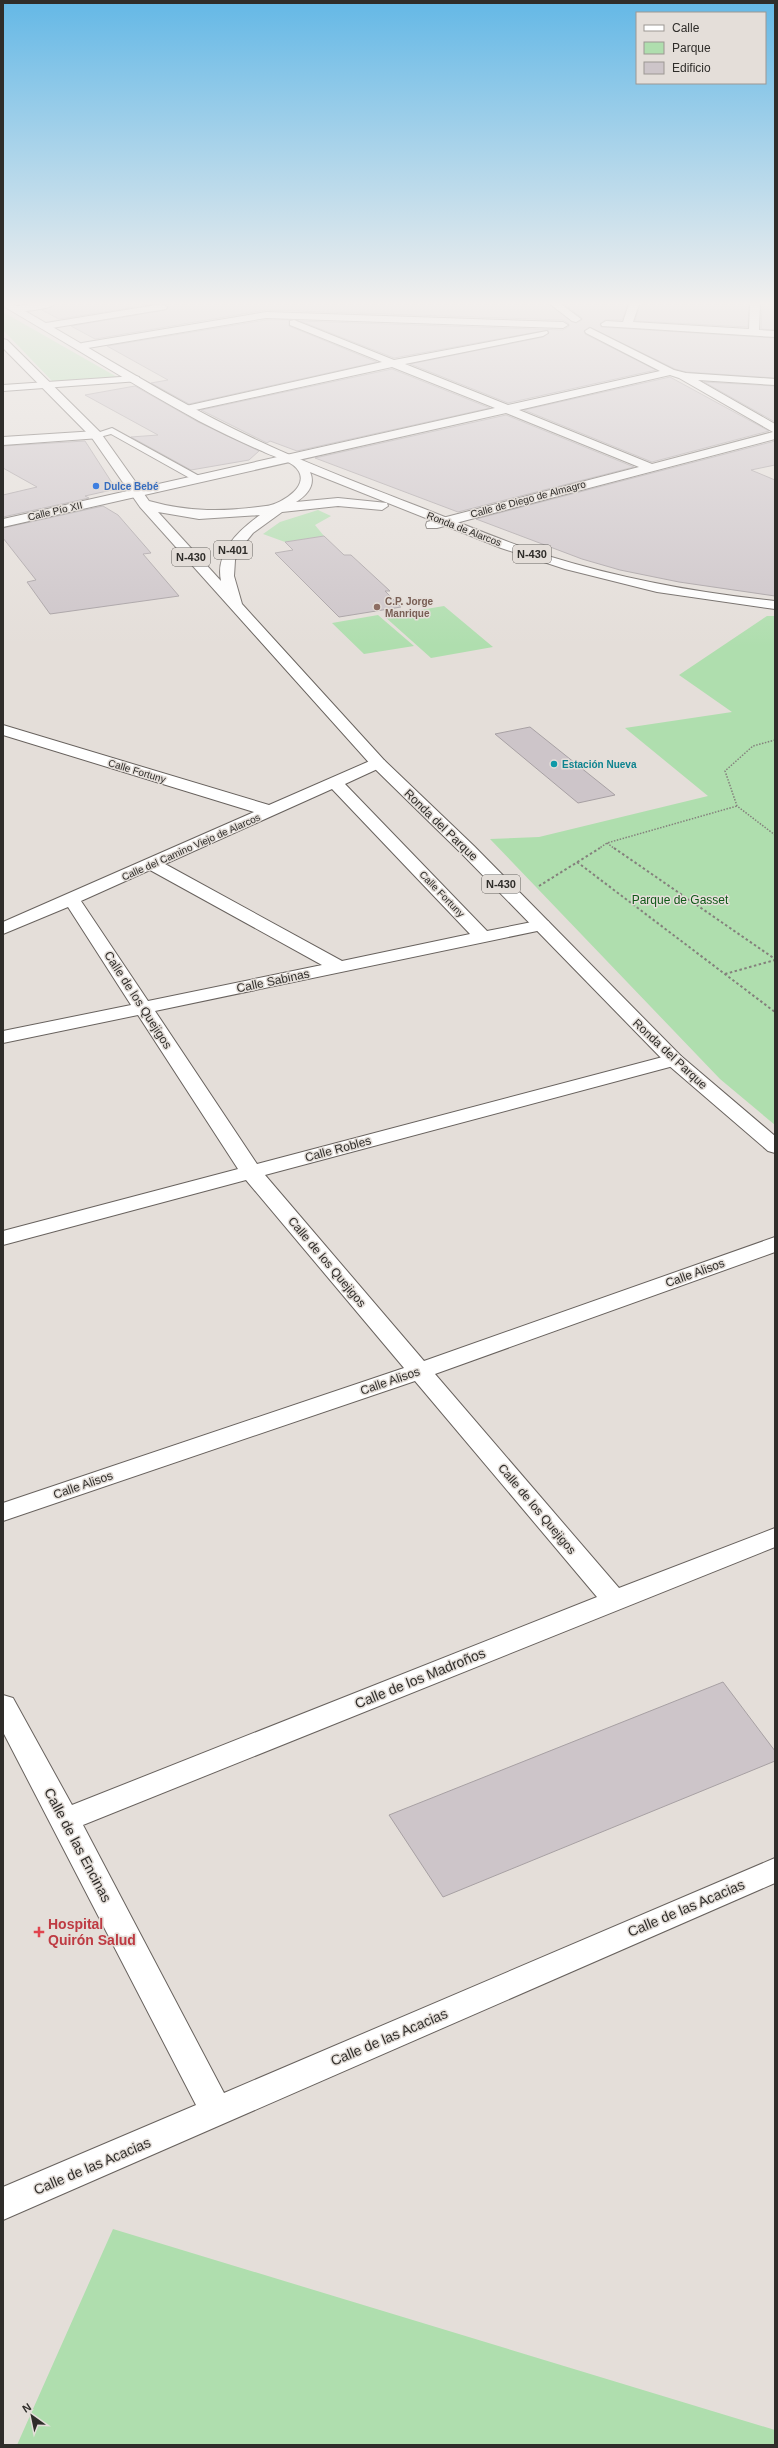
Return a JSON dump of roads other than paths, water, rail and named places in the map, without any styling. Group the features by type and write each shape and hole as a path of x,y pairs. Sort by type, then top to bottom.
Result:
{"main road":[{"name":"Ronda del Parque","path":"80,418 96,435 130,481 144,504 378,763 542,925 674,1060 775,1147"},
{"name":"Ronda de Alarcos","path":"205,418 295,462 532,562 588,580 676,598 775,611"},
{"name":"Calle Pío XII","path":"3,523 198,479 295,462 470,418"},
{"path":"530,418 650,467"},
{"path":"756,418 775,429"},
{"path":"3,441 96,435"},
{"name":"Calle de Diego de Almagro","path":"438,523 650,467 775,436"},
{"name":"Ronda del Parque","path":"238,609 228,584 227,562 235,546 243,537 300,494 305,487 306,474 295,462"},
{"name":"Calle Pío XII","path":"107,500 144,504"},
{"name":"Ronda de Alarcos","path":"279,509 343,502 383,506 542,558 604,576 663,589 775,605"},
{"path":"144,504 168,511 207,515 279,509"},
{"name":"Calle Fortuny","path":"3,730 270,811"},
{"name":"Calle del Camino Viejo de Alarcos","path":"3,929 72,900 378,763"},
{"name":"Calle Fortuny","path":"334,782 483,937"},
{"path":"152,864 340,967"},
{"name":"Calle de los Quejigos","path":"72,900 251,1172 614,1600"},
{"name":"Calle Sabinas","path":"3,1037 542,925"},
{"name":"Calle Robles","path":"3,1238 674,1060"},
{"name":"Calle Alisos","path":"3,1512 419,1371 775,1244"},
{"name":"Calle de los Madroños","path":"65,1820 775,1537"},
{"name":"Calle de las Encinas","path":"3,1706 65,1820 217,2112"},
{"name":"Calle de las Acacias","path":"3,2204 775,1870"}],"lane":[{"path":"96,435 112,431 198,479"}],"place":[{"name":"Dulce Bebé","path":"96,486"},
{"name":"C.P. Jorge Manrique","path":"377,607"},
{"name":"Estación Nueva","path":"554,764"},
{"name":"Hospital Quirón Salud","path":"39,1932"}],"park label":[{"name":"Parque de Gasset","path":"680,900"}]}
